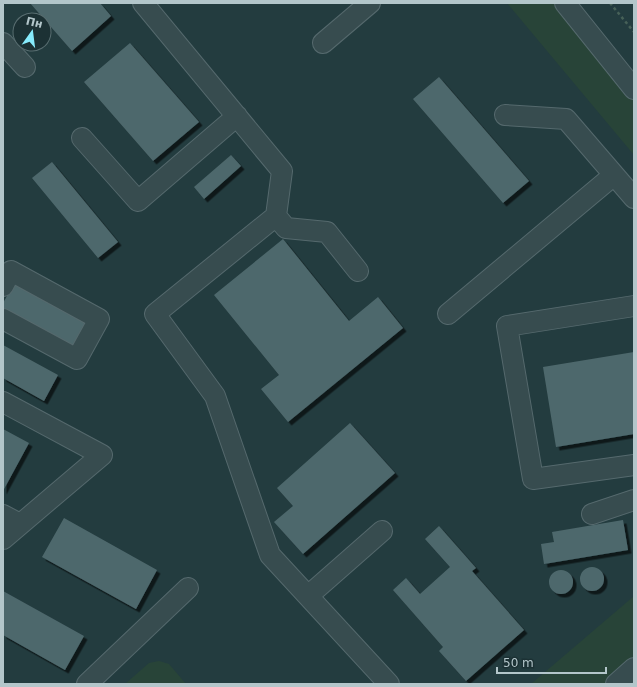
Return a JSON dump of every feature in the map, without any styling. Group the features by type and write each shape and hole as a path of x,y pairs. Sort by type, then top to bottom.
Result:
{"street":[{"path":"144,3 282,171 276,216 155,314 215,396 270,555 388,684"},
{"path":"323,43 370,3"},
{"path":"565,3 634,89"},
{"path":"3,43 25,67"},
{"path":"505,115 566,119 634,198"},
{"path":"82,138 138,201 236,116"},
{"path":"448,314 614,175"},
{"path":"276,216 286,228 327,232 358,271"},
{"path":"3,286 12,271 99,319 77,359 3,319"},
{"path":"634,306 507,326 533,479 634,464"},
{"path":"3,402 102,455 3,539"},
{"path":"592,514 634,500"},
{"path":"3,515 20,524"},
{"path":"308,596 382,531"},
{"path":"87,684 188,588"},
{"path":"616,684 634,668"}],"path":[{"path":"610,3 634,32"}],"green space":[{"path":"507,3 556,3 634,100 634,155"},
{"path":"634,596 634,659 605,684 531,684"},
{"path":"159,661 169,664 186,684 125,684 149,663"}],"building":[{"path":"30,3 100,3 111,16 72,51 52,28 52,12 38,12"},
{"path":"130,43 199,122 153,161 84,82"},
{"path":"439,77 529,181 503,203 413,99"},
{"path":"231,155 241,166 204,199 194,187"},
{"path":"52,162 118,242 98,258 32,178"},
{"path":"283,239 349,321 378,297 403,328 288,422 261,389 279,375 214,295"},
{"path":"15,282 87,322 73,348 3,309 3,303"},
{"path":"3,345 58,375 44,401 3,378"},
{"path":"634,352 634,434 556,447 543,367"},
{"path":"350,423 395,473 303,554 274,522 293,506 277,488"},
{"path":"3,429 29,443 3,491"},
{"path":"64,518 157,570 136,609 42,557"},
{"path":"623,520 628,550 544,564 541,544 554,542 552,532"},
{"path":"439,526 476,568 472,571 524,630 466,681 439,651 443,647 393,590 406,578 420,594 450,567 425,539"},
{"path":"592,567 597,568 603,574 603,584 597,590 592,591 587,590 581,584 580,579 581,574 587,568"},
{"path":"561,570 566,571 572,577 572,587 566,593 561,594 556,593 550,587 549,582 550,577 556,571"},
{"path":"3,591 84,636 65,670 3,635"}]}
